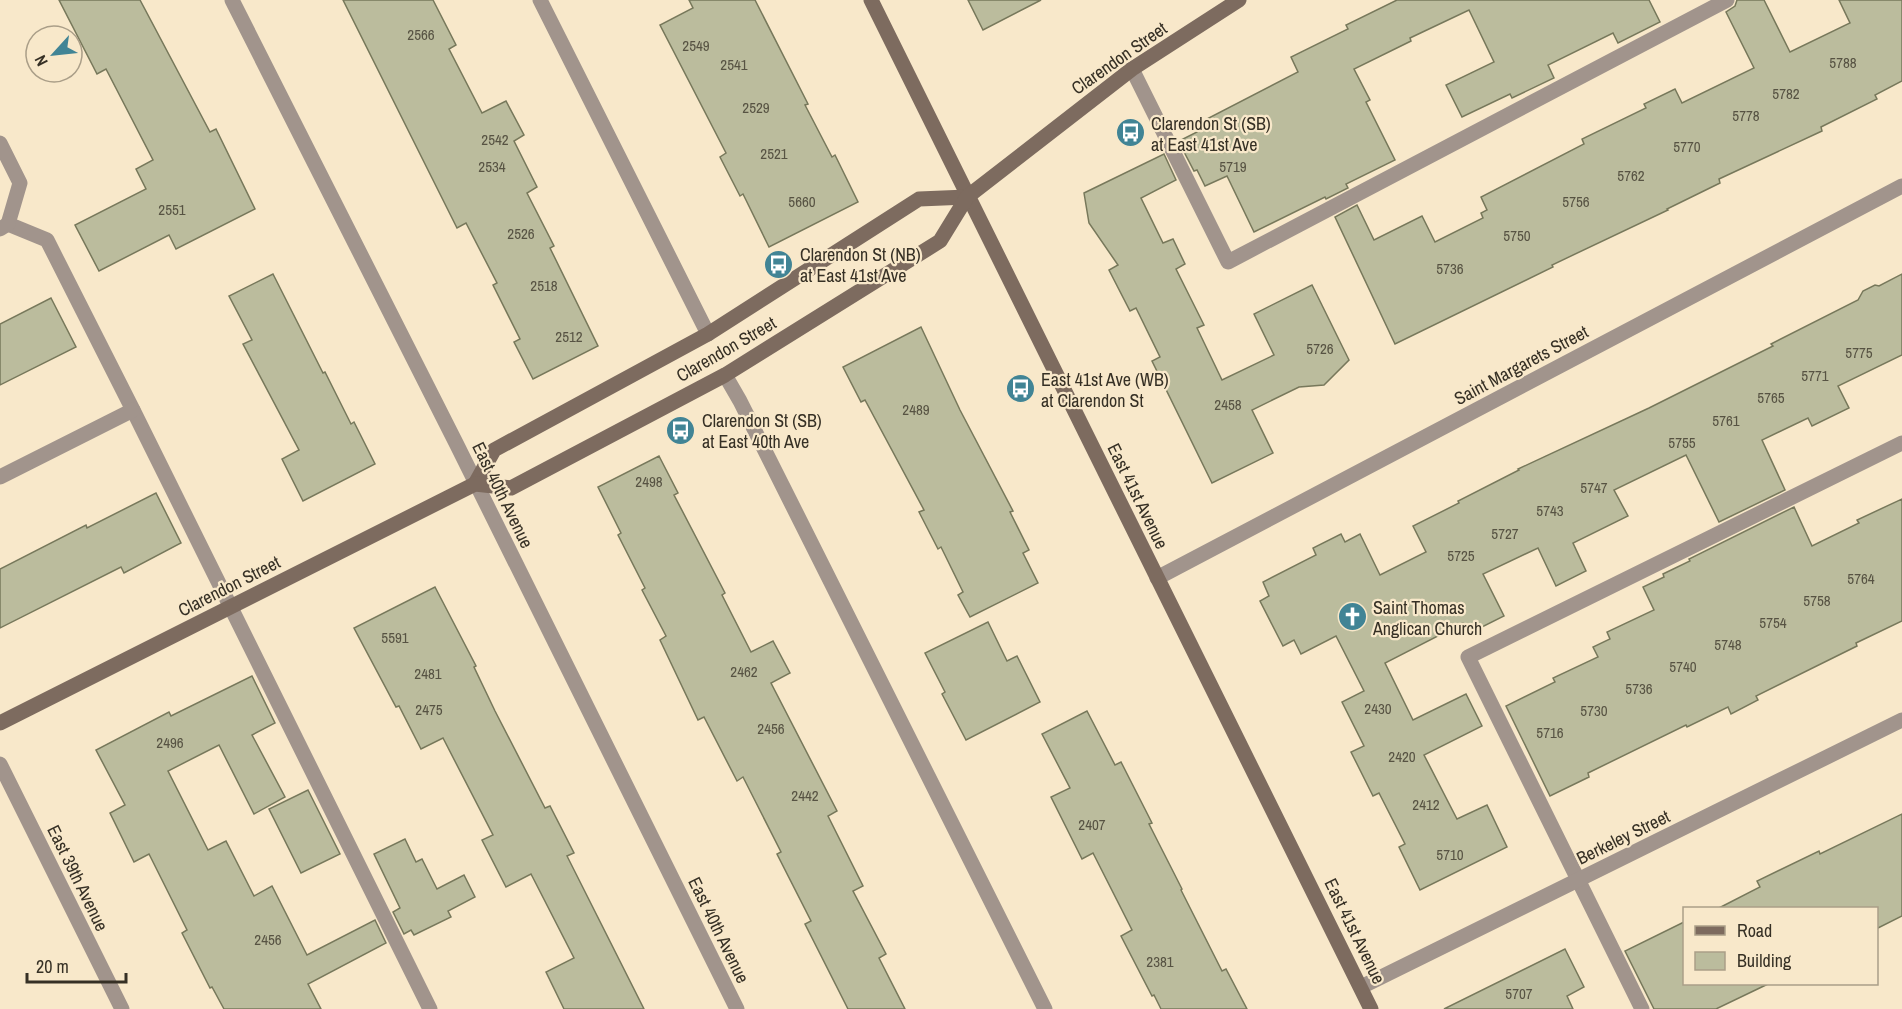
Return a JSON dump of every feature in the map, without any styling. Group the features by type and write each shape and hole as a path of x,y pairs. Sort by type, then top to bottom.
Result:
{"street":[{"name":"East 40th Avenue","path":"232,0 737,1009"},
{"path":"540,0 708,334"},
{"name":"East 41st Avenue","path":"871,0 1371,1009"},
{"name":"Clarendon Street","path":"0,723 475,484 511,488 725,375 940,241 967,197 1132,69 1239,0"},
{"path":"1132,69 1228,262 1727,0"},
{"path":"0,143 20,183 4,226 47,240 430,1009"},
{"name":"Saint Margarets Street","path":"1157,578 1902,186"},
{"name":"Clarendon Street","path":"475,484 494,450 708,334 919,200 967,197"},
{"path":"725,375 751,422 1045,1009"},
{"path":"0,477 133,410"},
{"path":"1642,1009 1468,657 1902,443"},
{"name":"Berkeley Street","path":"1360,987 1902,720"},
{"name":"East 39th Avenue","path":"0,764 122,1009"}],"building":[{"path":"59,0 140,0 210,132 216,129 255,209 176,249 169,235 99,271 75,225 146,189 136,169 153,160 106,69 97,74 84,49 84,24 71,24"},
{"path":"343,0 433,0 456,45 449,49 482,113 506,101 524,135 514,141 537,187 527,193 554,246 550,248 598,346 533,379 514,342 520,339 493,285 497,283 466,223 457,228"},
{"path":"689,0 755,0 808,104 805,105 832,157 835,155 858,202 769,247 743,194 740,196 720,157 726,153 660,25 693,8"},
{"path":"968,0 1041,0 983,30"},
{"path":"1397,0 1649,0 1660,22 1618,43 1613,33 1548,65 1554,78 1512,98 1510,94 1462,117 1446,85 1494,62 1469,10 1410,38 1411,41 1354,69 1370,100 1366,102 1395,160 1346,184 1348,188 1254,232 1227,176 1205,186 1197,170 1194,171 1181,146 1184,144 1181,140 1205,128 1201,122 1298,72 1291,57 1348,29 1346,25"},
{"path":"1737,0 1764,0 1790,52 1850,23 1839,0 1902,0 1902,81 1875,95 1877,99 1821,127 1822,131 1719,179 1720,183 1668,210 1395,344 1335,217 1357,205 1374,240 1422,216 1435,242 1483,218 1481,213 1487,210 1481,197 1584,144 1582,139 1646,108 1644,104 1675,89 1682,103 1754,68 1726,12 1735,6"},
{"path":"1164,154 1176,180 1141,198 1163,243 1173,239 1185,264 1176,269 1204,325 1197,328 1222,380 1274,355 1254,314 1312,285 1349,360 1324,385 1299,387 1252,410 1273,453 1212,483 1152,361 1160,357 1136,308 1130,311 1109,270 1118,265 1089,223 1084,193"},
{"path":"273,274 323,373 325,372 351,424 354,422 375,464 303,501 282,459 299,450 243,344 252,340 229,296"},
{"path":"1902,274 1902,355 1838,386 1849,408 1812,426 1808,418 1762,440 1785,490 1719,522 1686,455 1614,490 1628,516 1573,543 1586,571 1556,586 1538,548 1483,574 1504,616 1468,634 1463,623 1385,663 1413,720 1466,694 1482,726 1424,755 1457,819 1487,805 1507,847 1420,890 1399,847 1405,844 1379,793 1373,796 1351,752 1364,746 1342,702 1364,691 1336,636 1301,654 1294,640 1283,646 1260,601 1269,596 1263,582 1316,555 1313,548 1341,534 1345,542 1360,534 1380,575 1426,552 1413,526 1518,469 1649,408 1773,346 1771,344 1858,300 1863,291 1875,285 1879,286"},
{"path":"51,298 76,347 0,385 0,324"},
{"path":"921,327 960,410 1013,511 1010,512 1029,550 1023,553 1038,583 970,617 958,595 963,592 941,547 938,549 919,512 924,510 865,400 861,402 843,367"},
{"path":"659,456 678,493 674,495 725,593 722,595 751,652 773,641 790,673 771,683 837,811 828,816 863,886 853,891 886,954 879,958 905,1009 848,1009 805,924 811,921 777,854 781,852 743,777 737,781 704,717 698,720 660,640 666,636 642,590 645,588 618,535 621,533 598,487"},
{"path":"156,493 181,543 124,573 121,567 0,628 0,569 86,525 87,528"},
{"path":"1902,499 1902,621 1756,696 1758,700 1731,714 1728,707 1687,727 1686,725 1588,773 1589,777 1550,796 1506,706 1555,682 1553,678 1598,657 1593,647 1610,639 1607,632 1654,610 1643,587 1664,577 1663,574 1690,561 1689,559 1794,507 1812,546 1859,523 1857,520"},
{"path":"435,587 545,808 550,806 574,853 567,856 644,1009 564,1009 546,972 574,958 531,874 506,887 482,840 493,835 443,738 421,749 354,628"},
{"path":"988,622 1007,661 1017,656 1040,702 966,740 942,694 945,692 925,653"},
{"path":"252,676 275,723 252,735 285,797 254,814 219,745 168,771 208,850 226,841 254,896 272,886 307,955 375,920 386,943 308,984 321,1009 224,1009 212,987 210,988 182,933 187,930 149,854 134,862 110,813 125,805 96,750 169,712 171,716"},
{"path":"1087,711 1115,765 1121,762 1222,971 1226,969 1247,1009 1161,1009 1154,995 1152,996 1121,936 1132,930 1093,853 1082,859 1051,797 1070,788 1042,734"},
{"path":"308,790 340,854 301,873 269,809"},
{"path":"1902,814 1902,916 1878,928 1878,907 1721,907 1760,887 1757,881 1819,851 1820,854"},
{"path":"405,839 416,862 422,859 437,889 464,875 475,897 448,911 451,917 414,935 411,930 404,934 393,912 400,908 374,854"},
{"path":"1683,922 1683,985 1766,985 1716,1009 1654,1009 1625,951"},
{"path":"1565,949 1584,987 1567,996 1573,1009 1444,1009"}],"place":[{"name":"Clarendon St (SB) at East 41st Ave","path":"1130,133"},
{"name":"Clarendon St (NB) at East 41st Ave","path":"779,264"},
{"name":"East 41st Ave (WB) at Clarendon St","path":"1020,389"},
{"name":"Clarendon St (SB) at East 40th Ave","path":"681,430"},
{"name":"Saint Thomas Anglican Church","path":"1352,617"}]}
